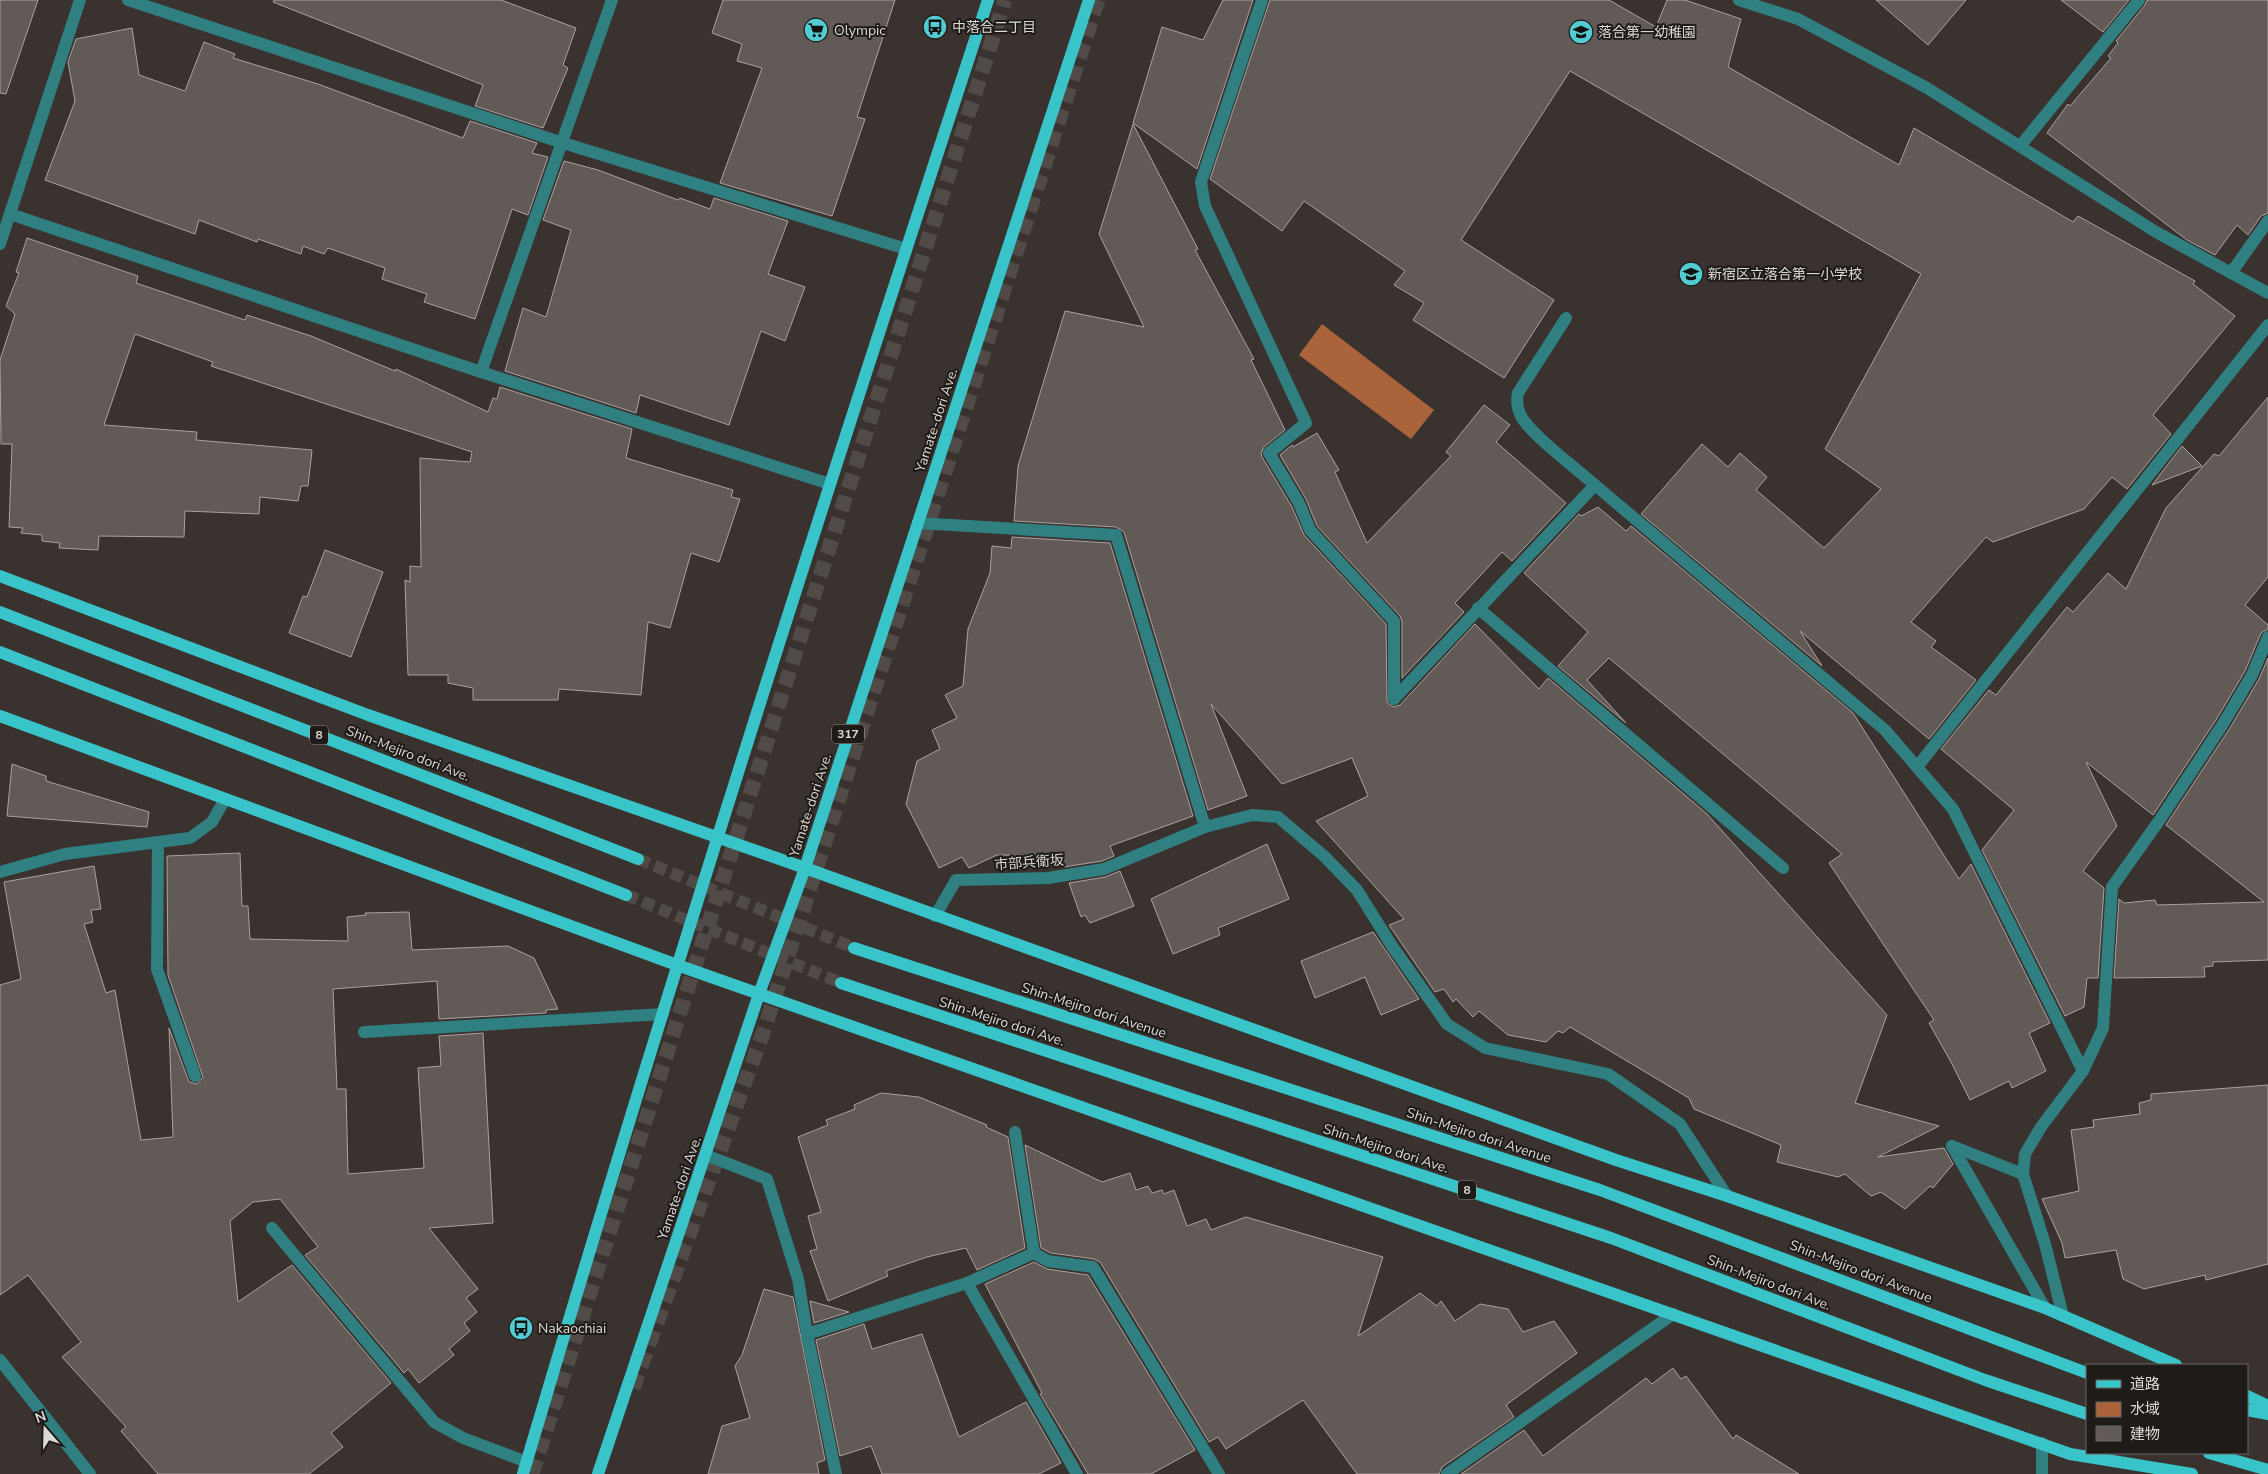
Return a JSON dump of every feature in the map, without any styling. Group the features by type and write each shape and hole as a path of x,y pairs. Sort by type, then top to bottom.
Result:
{"main road":[{"path":"525,1468 717,838 988,0"},
{"name":"Yamate-dori Ave.","path":"598,1474 759,994 805,868 1090,0"},
{"path":"0,576 368,715 805,868 1616,1160 1727,1196 2044,1308 2174,1364"},
{"name":"Shin-Mejiro dori Ave.","path":"0,612 638,859"},
{"path":"0,652 626,895"},
{"path":"0,716 677,965 2070,1454 2192,1474"},
{"name":"Shin-Mejiro dori Avenue","path":"854,948 1600,1190 2086,1374"},
{"name":"Shin-Mejiro dori Ave.","path":"841,983 1611,1238 1985,1380 2086,1414"},
{"path":"2248,1396 2268,1406"},
{"path":"2248,1410 2268,1414"},
{"path":"2212,1454 2268,1470"}],"street":[{"path":"0,244 80,0"},
{"path":"128,0 560,142 906,249"},
{"path":"481,372 560,142 612,0"},
{"path":"1262,0 1201,182 1205,206 1306,423 1269,453 1299,503 1310,530 1394,621 1394,698 1595,484"},
{"path":"1739,0 1798,19 1927,88 2156,232 2268,293"},
{"path":"2020,145 2139,0"},
{"path":"10,214 481,372 830,484"},
{"path":"2231,273 2268,222"},
{"path":"1566,318 1518,393 1516,404 1521,417 1531,429 1595,484 1886,730 1953,809 2083,1071"},
{"path":"1917,767 2268,325"},
{"path":"918,523 1116,535 1204,827"},
{"path":"1478,608 1784,868"},
{"path":"2063,1316 2046,1244 2023,1174 2025,1154 2041,1127 2083,1071 2103,1028 2112,887 2161,818 2223,724 2252,675 2268,637"},
{"path":"0,872 66,854 190,838 212,822 226,799"},
{"name":"市部兵衛坂","path":"935,916 956,880 1048,878 1104,869 1204,827 1252,815 1278,817 1324,856 1357,890 1392,946 1447,1024 1485,1048 1608,1074 1680,1124 1727,1196"},
{"path":"158,843 157,969 195,1076"},
{"path":"364,1032 663,1014"},
{"path":"1015,1132 1034,1253"},
{"path":"2023,1174 1952,1146 2044,1308"},
{"path":"706,1155 767,1179 798,1279 807,1334 836,1474"},
{"path":"272,1228 434,1422 525,1468"},
{"path":"807,1334 967,1283 1034,1253"},
{"path":"1034,1253 1048,1261 1093,1267 1219,1474"},
{"path":"967,1283 1077,1474"},
{"path":"1447,1474 1673,1314"},
{"path":"0,1360 90,1474"},
{"path":"2042,1443 2042,1474"}],"water":[{"path":"1322,324 1434,410 1411,439 1299,355"}],"building":[{"path":"0,0 38,0 6,94 0,93"},
{"path":"274,0 501,0 576,28 563,65 568,68 543,128 475,106 483,85 273,2"},
{"path":"723,0 895,0 857,117 865,119 832,216 720,183 762,68 737,61 742,44 712,33"},
{"path":"1223,0 1253,0 1197,169 1133,123 1162,27 1203,40"},
{"path":"1270,0 1609,0 1656,27 1667,0 1685,0 1741,19 1728,67 1899,165 1914,128 2073,222 2078,216 2195,281 2193,284 2235,316 2153,415 2171,434 2127,489 2112,477 2084,509 1993,542 1986,537 1911,622 1936,641 1931,647 1976,680 1929,739 1800,631 1822,666 1641,514 1702,444 1728,467 1740,453 1767,477 1756,490 1824,548 1881,489 1825,449 1921,274 1570,71 1461,240 1554,300 1504,378 1413,320 1424,303 1394,285 1405,271 1304,201 1282,231 1210,179"},
{"path":"1876,0 1966,0 1928,45"},
{"path":"2061,0 2129,0 2103,32"},
{"path":"2147,0 2268,0 2268,213 2261,216 2248,235 2237,225 2215,255 2187,240 2047,133 2068,104 2070,106 2111,58 2108,56 2118,43 2116,41"},
{"path":"132,28 139,75 185,91 204,42 235,54 233,58 318,84 463,138 470,121 537,143 532,153 548,157 528,215 512,209 475,319 424,302 427,294 382,279 385,268 328,248 324,254 303,246 301,254 258,239 257,242 199,220 195,234 45,180 75,101 68,62 76,39"},
{"path":"1133,124 1198,249 1195,250 1254,359 1251,360 1285,430 1264,447 1261,453 1262,457 1292,507 1304,535 1386,624 1387,703 1394,707 1400,705 1475,624 1539,689 1548,678 1707,814 1887,1015 1855,1103 1939,1126 1878,1157 1944,1148 1953,1164 1933,1188 1930,1186 1905,1209 1881,1192 1871,1196 1845,1174 1838,1177 1777,1162 1781,1145 1694,1109 1689,1098 1570,1027 1563,1033 1558,1031 1546,1042 1508,1035 1479,1011 1473,1017 1456,999 1453,1002 1444,989 1435,992 1389,925 1404,919 1316,821 1368,796 1352,758 1282,784 1211,704 1247,796 1208,810 1124,532 1116,527 1014,521 1018,466 1065,311 1144,327 1099,234"},
{"path":"564,161 598,170 678,200 680,198 710,209 714,198 788,221 768,274 805,287 785,341 761,331 729,425 640,395 636,413 505,371 523,308 546,317 571,230 543,220"},
{"path":"27,238 138,276 136,283 245,320 247,315 311,336 395,371 396,369 488,412 493,398 497,399 500,387 632,429 626,458 733,490 731,497 740,499 719,562 691,553 670,628 648,622 641,695 559,689 558,700 473,700 473,688 448,683 448,675 408,675 405,580 410,582 410,566 421,567 420,458 470,462 472,452 211,366 213,362 135,334 104,425 197,432 196,440 312,450 308,486 301,486 298,501 260,497 259,514 185,511 184,537 99,536 98,550 59,548 60,543 42,541 42,535 21,533 23,528 9,527 12,444 1,444 0,360 15,314 6,306 19,273 16,272"},
{"path":"2268,397 2268,577 2245,605 2268,625 2268,629 2261,633 2245,671 2216,720 2153,815 2086,762 2117,826 2083,871 2104,888 2098,978 2087,978 2084,1007 2065,1016 1982,850 2014,810 1941,749 1989,690 1996,695 2067,607 2073,612 2108,573 2126,589 2166,508 2214,454 2219,456"},
{"path":"1484,405 1510,425 1496,442 1566,503 1512,561 1502,552 1455,603 1464,612 1402,678 1402,621 1400,616 1317,526 1306,499 1280,455 1292,445 1293,447 1317,433 1339,470 1335,472 1367,543 1451,456 1446,452"},
{"path":"2182,446 2202,466 2152,485"},
{"path":"1598,507 1626,531 1631,526 1853,713 1959,879 1971,864 2050,1023 2029,1033 2046,1071 2012,1088 2009,1081 1970,1100 1929,1023 1934,1020 1829,863 1842,854 1609,658 1587,680 1626,723 1558,666 1588,632 1524,573 1579,514 1581,516"},
{"path":"1012,537 1110,543 1193,816 1110,846 1114,856 1102,861 1064,867 1060,856 997,855 969,868 962,857 939,868 906,804 917,761 940,749 932,730 957,718 945,695 963,686 968,629 990,573 992,546 1011,548"},
{"path":"325,550 383,572 351,657 289,633 303,596 307,597"},
{"path":"2268,658 2268,960 2213,962 2213,966 2204,967 2205,977 2114,978 2119,899 2124,903 2155,900 2157,905 2264,902 2166,825 2230,728 2259,679"},
{"path":"12,764 46,776 46,781 149,812 147,827 7,816"},
{"path":"1267,844 1289,899 1218,928 1220,935 1173,954 1151,899"},
{"path":"240,853 242,906 248,906 250,939 348,941 347,917 366,915 365,913 409,912 412,950 508,946 534,958 558,1009 546,1010 546,1013 439,1019 437,981 333,989 337,1089 346,1089 348,1174 424,1168 418,1068 441,1066 439,1036 483,1033 493,1223 429,1228 478,1289 466,1298 477,1312 464,1323 470,1331 449,1349 454,1355 419,1383 408,1369 404,1373 305,1255 318,1247 280,1199 253,1202 230,1221 238,1302 292,1265 391,1383 331,1433 343,1447 309,1474 158,1474 121,1431 126,1427 62,1357 81,1342 28,1275 0,1295 0,985 21,979 4,882 94,866 101,909 91,910 93,922 84,924 106,993 115,990 141,1140 173,1137 169,1028 189,1082 197,1084 203,1077 168,975 167,856"},
{"path":"1120,871 1134,906 1090,923 1085,915 1081,917 1069,883 1105,877"},
{"path":"1373,932 1419,999 1381,1015 1365,977 1315,998 1301,961"},
{"path":"2268,1085 2268,1264 2206,1280 2205,1275 2144,1289 2123,1279 2116,1250 2065,1258 2062,1243 2042,1199 2079,1191 2071,1130 2094,1127 2093,1120 2140,1114 2139,1103 2151,1100 2151,1094"},
{"path":"881,1093 919,1097 987,1125 986,1127 1008,1137 1025,1248 977,1270 966,1248 927,1257 886,1271 888,1276 828,1301 810,1251 817,1249 808,1216 821,1212 798,1137 828,1125 826,1120 855,1109 854,1105"},
{"path":"1025,1145 1102,1182 1130,1173 1136,1190 1148,1186 1152,1193 1162,1190 1164,1194 1174,1190 1187,1226 1206,1219 1211,1230 1246,1217 1383,1257 1358,1336 1420,1293 1437,1306 1441,1301 1455,1321 1480,1304 1508,1309 1523,1332 1554,1321 1577,1353 1506,1405 1514,1417 1442,1467 1439,1474 1357,1474 1303,1400 1226,1449 1218,1437 1209,1442 1100,1262 1094,1259 1051,1253 1041,1248"},
{"path":"1034,1262 1047,1269 1088,1275 1195,1450 1151,1474 1088,1474 1040,1394 1042,1393 985,1284"},
{"path":"764,1289 793,1297 825,1460 817,1463 819,1474 708,1474 722,1426 750,1418 735,1366 742,1355"},
{"path":"810,1301 849,1312 814,1323"},
{"path":"864,1324 872,1349 922,1334 959,1437 1026,1402 1061,1463 1039,1474 882,1474 871,1446 840,1456 816,1340"},
{"path":"1673,1368 1681,1379 1686,1376 1733,1439 1736,1435 1799,1474 1461,1474 1524,1430 1543,1456 1646,1378 1652,1384"}],"tunnel":[{"path":"532,1474 1005,0"},
{"path":"633,1388 763,1033 1098,0"},
{"path":"638,859 854,948"},
{"path":"626,895 841,983"}],"place":[{"name":"中落合二丁目","path":"935,27"},
{"name":"Olympic","path":"816,30"},
{"name":"落合第一幼稚園","path":"1581,32"},
{"name":"新宿区立落合第一小学校","path":"1691,274"},
{"name":"Nakaochiai","path":"521,1328"}]}
